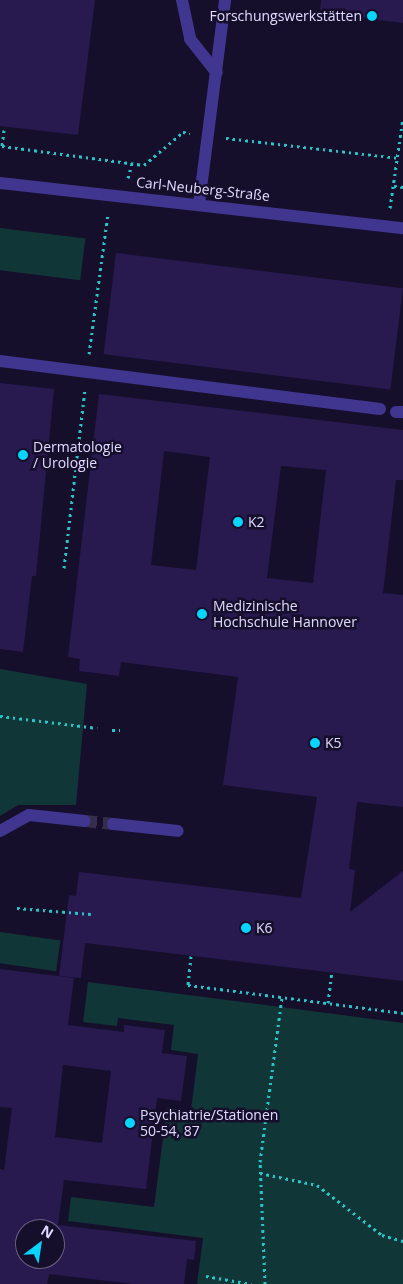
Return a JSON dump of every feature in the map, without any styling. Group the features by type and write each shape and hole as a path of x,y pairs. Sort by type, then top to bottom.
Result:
{"lane":[{"path":"182,0 190,39 217,73"},
{"path":"199,204 225,0"},
{"name":"Carl-Neuberg-Straße","path":"0,183 403,228"},
{"path":"0,361 380,409"},
{"path":"0,831 29,815 85,821"},
{"path":"113,824 178,831"}],"path":[{"path":"403,118 394,186 403,188"},
{"path":"64,568 108,211 132,172 132,163"},
{"path":"0,716 97,728"},
{"path":"112,730 120,730"},
{"path":"17,908 91,914"},
{"path":"192,956 188,985 403,1013"},
{"path":"328,1003 332,972"},
{"path":"265,1284 260,1172 282,997"},
{"path":"260,1172 317,1185 382,1235 403,1241"},
{"path":"206,1276 251,1284"}],"green space":[{"path":"0,228 85,238 80,280 0,270"},
{"path":"0,669 87,684 76,805 18,805 0,816"},
{"path":"0,932 60,940 56,971 0,963"},
{"path":"88,982 403,1023 403,1284 197,1284 203,1238 68,1221 71,1197 154,1207 167,1108 191,1111 198,1054 171,1050 174,1025 118,1018 117,1026 83,1022"}],"building":[{"path":"0,0 95,0 78,135 0,126"},
{"name":"Forschungswerkstätten","path":"321,0 403,0 403,23 320,13"},
{"path":"116,253 403,288 390,389 104,354"},
{"name":"Dermatologie / Urologie","path":"0,383 54,389 36,576 32,576 23,652 0,649"},
{"path":"99,394 403,430 403,480 396,480 383,593 403,595 403,807 357,802 349,869 355,870 350,912 403,871 403,981 85,943 81,978 59,976 69,895 76,896 79,872 301,898 317,797 223,785 238,677 121,662 119,676 79,671 80,659 68,657","holes":["164,451 210,457 196,570 151,565","281,466 326,470 313,583 267,578"]},
{"name":"Psychiatrie/Stationen 50-54, 87","path":"0,969 74,978 68,1025 124,1032 124,1025 165,1030 162,1053 187,1056 181,1101 157,1098 146,1189 64,1180 59,1219 15,1219 15,1269 65,1269 65,1226 196,1241 194,1260 187,1259 184,1284 133,1284 49,1274 47,1284 0,1284 0,1169 4,1170 12,1108 0,1107","holes":["63,1065 111,1071 102,1143 55,1137"]}],"tunnel":[{"path":"85,821 113,824"}],"place":[{"name":"Forschungswerkstätten","path":"372,16"},
{"name":"Dermatologie / Urologie","path":"23,455"},
{"name":"K2","path":"238,522"},
{"name":"Medizinische Hochschule Hannover","path":"202,614"},
{"name":"K5","path":"315,743"},
{"name":"K6","path":"246,928"},
{"name":"Psychiatrie/Stationen 50-54, 87","path":"130,1123"}]}
